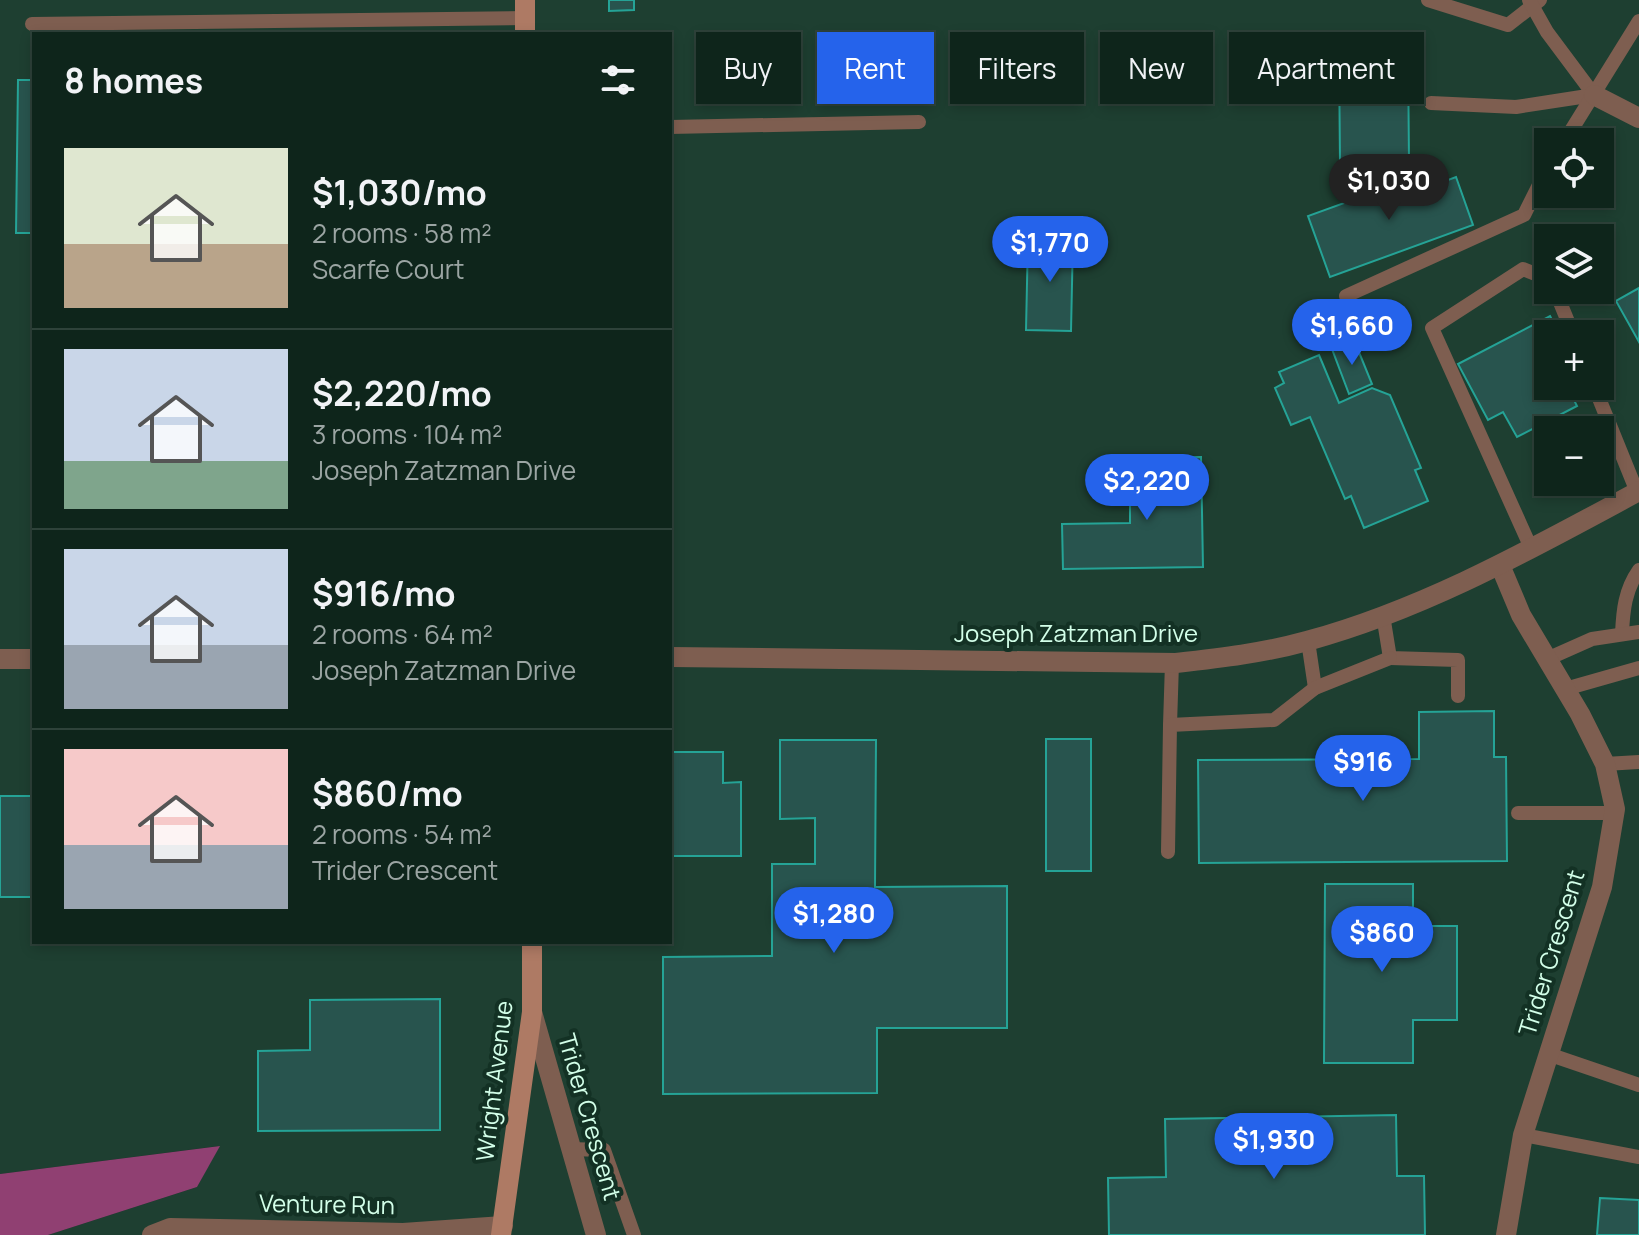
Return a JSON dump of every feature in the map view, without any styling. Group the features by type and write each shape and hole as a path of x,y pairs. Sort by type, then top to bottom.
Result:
{"main road":[{"name":"Wright Avenue","path":"503,1232 532,1012 532,944"}],"street":[{"path":"1594,95 1639,118"},
{"name":"Joseph Zatzman Drive","path":"672,657 1172,663 1245,655 1308,641 1383,615 1500,565 1638,491"},
{"name":"Trider Crescent","path":"1500,565 1521,615 1605,764 1614,813 1602,887 1523,1135 1506,1235"},
{"path":"0,659 32,659"},
{"name":"Trider Crescent","path":"532,1012 596,1235"},
{"name":"Venture Run","path":"152,1235 170,1228 503,1232"}],"lane":[{"path":"1435,1 1508,25 1533,2 1547,32 1594,95"},
{"path":"32,24 525,17"},
{"path":"1573,128 1639,21"},
{"path":"1431,103 1516,107 1594,95"},
{"path":"672,127 919,122"},
{"path":"1346,296 1524,215 1534,195"},
{"path":"1531,548 1432,328 1523,269 1534,273"},
{"path":"1600,400 1638,491"},
{"path":"1622,634 1623,609 1630,583 1639,570"},
{"path":"1383,615 1390,658"},
{"path":"1547,659 1592,639 1639,632"},
{"path":"1308,641 1315,688"},
{"path":"1170,725 1274,720 1315,688 1390,658 1458,660 1458,696"},
{"path":"1168,852 1172,663"},
{"path":"1565,689 1639,668"},
{"path":"1605,764 1639,762"},
{"path":"1518,813 1614,813"},
{"path":"1548,1054 1639,1085"},
{"path":"1523,1135 1639,1157"},
{"path":"569,1149 604,1150 634,1235"}],"shaded area":[{"path":"0,0 1639,0 1639,1235 48,1235 197,1187 219,1146 0,1174"},
{"path":"220,1146 197,1187 48,1235 0,1235 0,1174"}],"building":[{"path":"609,0 634,0 634,10 609,11"},
{"path":"18,80 32,80 32,233 16,233"},
{"path":"1339,104 1408,104 1409,161 1340,162"},
{"path":"1427,173 1432,186 1456,177 1473,225 1330,277 1308,216"},
{"path":"1028,237 1073,238 1071,331 1026,330"},
{"path":"1639,288 1639,342 1616,301"},
{"path":"1534,324 1534,400 1574,400 1577,406 1558,416 1534,416 1534,428 1517,437 1503,412 1488,420 1458,364"},
{"path":"1354,340 1372,384 1349,394 1332,349"},
{"path":"1319,355 1339,403 1372,388 1390,395 1421,468 1415,470 1428,501 1364,528 1351,496 1345,499 1310,417 1291,425 1275,388 1284,383 1279,372"},
{"path":"32,363 32,517 31,517"},
{"path":"1201,457 1203,567 1063,569 1062,524 1130,523 1130,458"},
{"path":"1494,711 1494,757 1506,757 1507,861 1199,863 1198,760 1419,759 1419,712"},
{"path":"1046,739 1091,739 1091,871 1046,871"},
{"path":"780,740 876,740 875,887 1007,886 1007,1028 877,1028 877,1093 663,1094 663,957 772,956 772,864 815,864 815,818 780,819"},
{"path":"672,752 723,752 723,783 741,782 741,856 672,856"},
{"path":"0,796 32,796 32,897 0,897"},
{"path":"1325,884 1413,884 1413,926 1457,926 1457,1020 1413,1020 1413,1063 1324,1063"},
{"path":"440,999 440,1130 258,1131 258,1051 310,1050 310,1000"},
{"path":"1396,1115 1397,1176 1424,1176 1425,1235 1109,1235 1108,1178 1166,1177 1165,1119"},
{"path":"1600,1198 1639,1200 1639,1235 1597,1235"}]}
